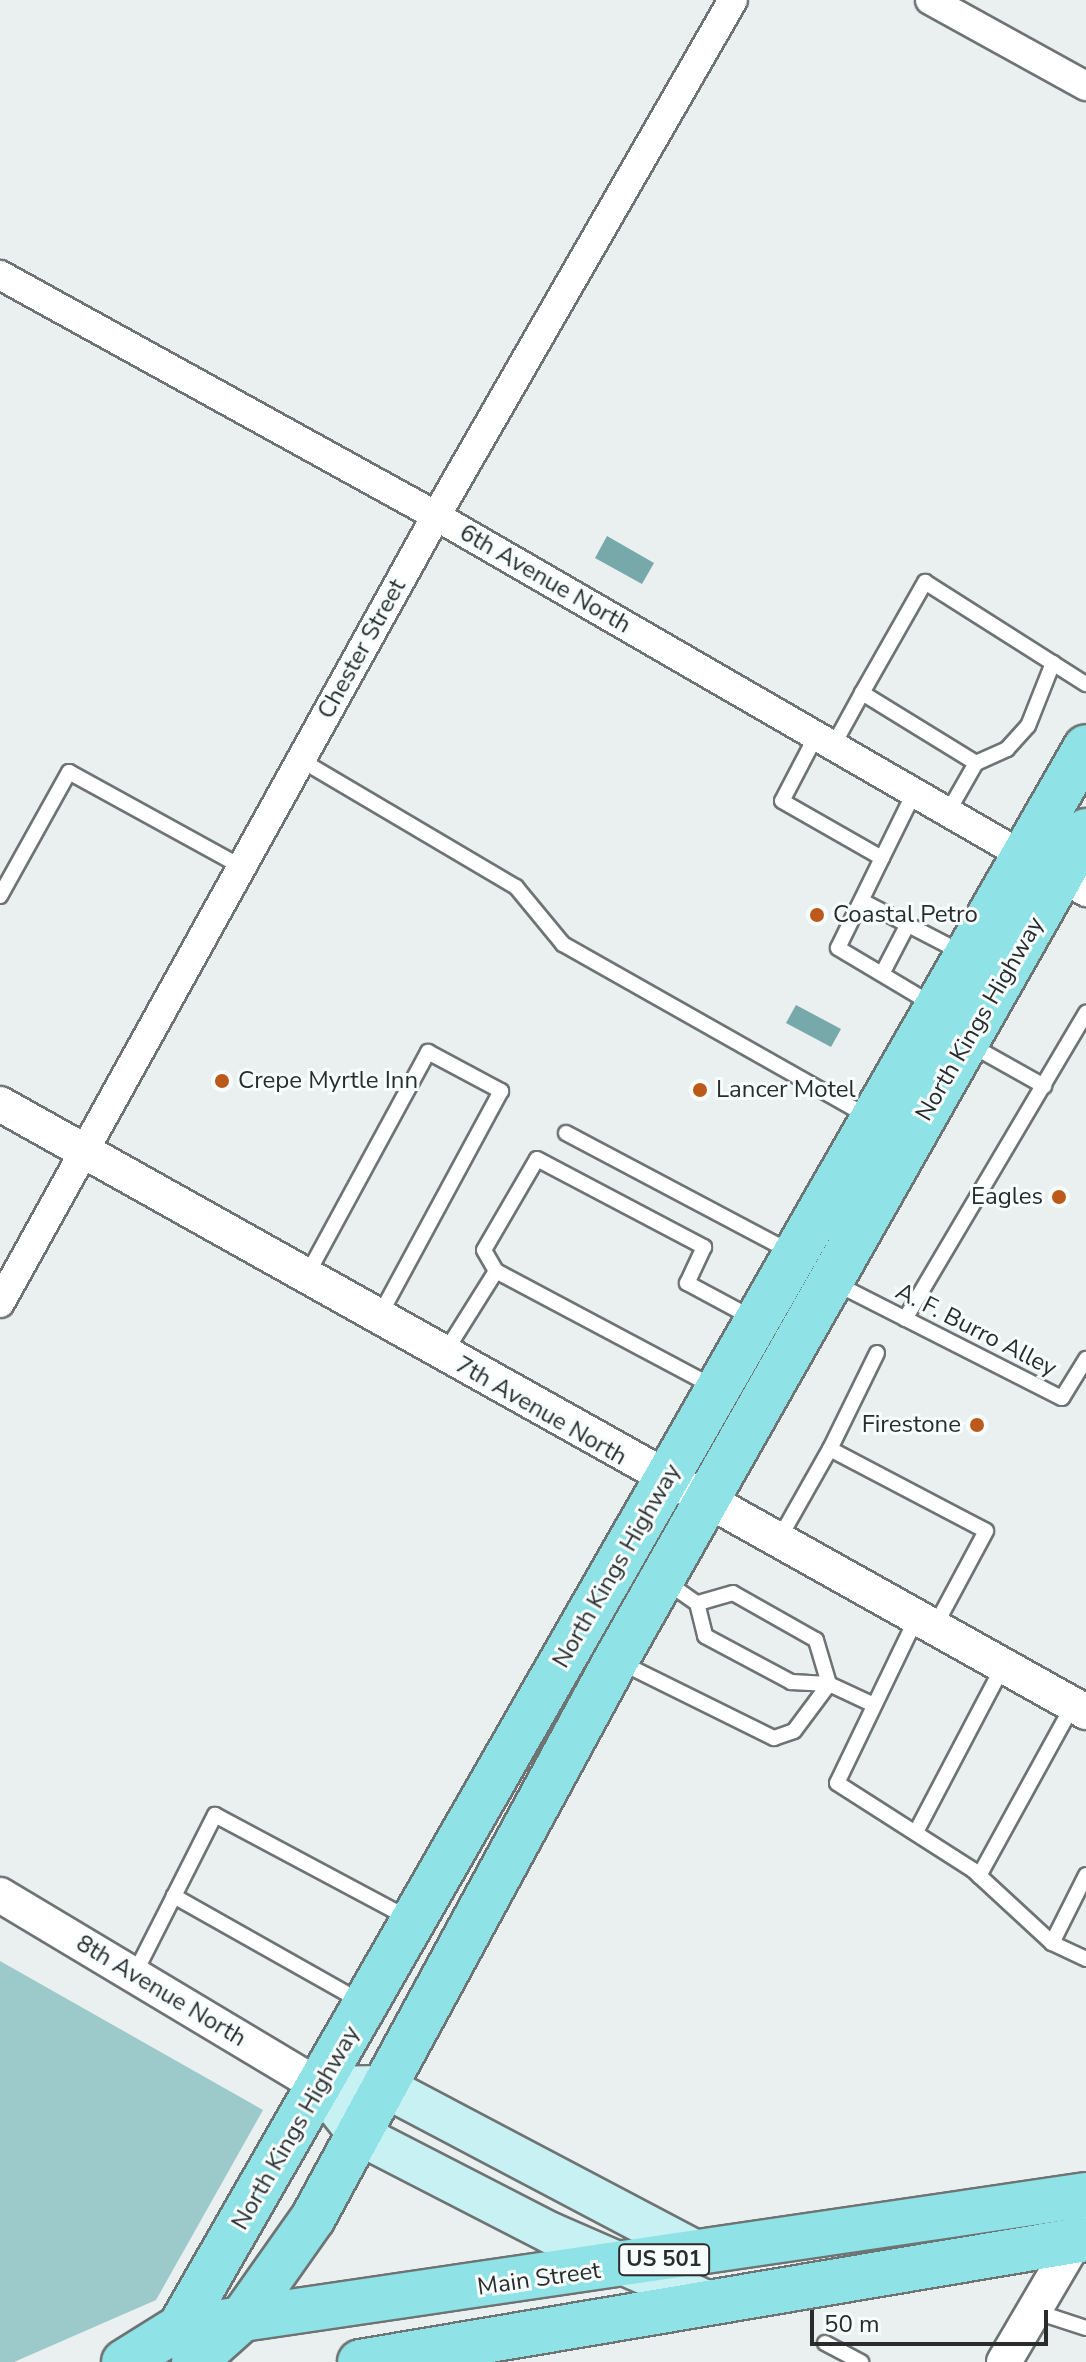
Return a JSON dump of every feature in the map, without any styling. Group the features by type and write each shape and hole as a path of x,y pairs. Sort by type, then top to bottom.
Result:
{"main road":[{"name":"North Kings Highway","path":"124,2362 187,2344 241,2320 313,2218 616,1660 831,1281 936,1006 965,954 1057,876 1086,747"},
{"name":"North Kings Highway","path":"187,2344 321,2087 665,1482 791,1252 890,1129 966,1042 1057,876 1086,831"},
{"path":"321,2087 383,2086 700,2253"},
{"path":"321,2087 358,2134 625,2267 704,2300"},
{"name":"Main Street","path":"241,2320 625,2267 1086,2195"},
{"name":"Main Street","path":"360,2362 1082,2234"}],"street":[{"name":"Chester Street","path":"0,1303 436,516 733,0"},
{"path":"930,0 1086,86"},
{"name":"6th Avenue North","path":"0,275 436,516 1057,876"},
{"name":"7th Avenue North","path":"0,1104 665,1482 1080,1708"},
{"name":"8th Avenue North","path":"0,1895 321,2087"},
{"path":"1004,2362 1082,2234"}],"lane":[{"path":"882,858 782,801 862,693 925,582 1086,684"},
{"path":"948,812 976,763 1007,749 1028,726 1053,663"},
{"path":"862,693 976,763"},
{"path":"301,760 516,887 563,944 890,1129"},
{"path":"0,896 69,772 242,867"},
{"path":"914,793 838,948 860,955 882,974 936,1006"},
{"path":"862,901 879,915 965,954"},
{"path":"882,974 907,926"},
{"path":"905,1319 1086,1013"},
{"path":"966,1042 1044,1086"},
{"path":"305,1278 428,1052 501,1091 378,1319"},
{"path":"566,1133 791,1252"},
{"path":"716,1388 496,1271 484,1250 537,1159 704,1247 687,1283 754,1319"},
{"path":"443,1356 496,1271"},
{"name":"A. F. Burro Alley","path":"831,1281 1062,1398 1086,1359"},
{"path":"777,1543 830,1449 877,1353"},
{"path":"830,1449 986,1531 872,1704 837,1783 979,1876 1052,1943 1086,1959"},
{"path":"662,1579 697,1603 705,1636 791,1682 829,1684 872,1704"},
{"path":"616,1660 774,1738 804,1722 829,1684 823,1652 803,1631 733,1593 697,1603"},
{"path":"916,1832 1003,1666"},
{"path":"979,1876 1080,1708"},
{"path":"134,1975 215,1815 415,1922"},
{"path":"1052,1943 1086,1875"},
{"path":"174,1896 368,2005"},
{"path":"1034,2311 1086,2328"},
{"path":"825,2343 861,2362"}],"shaded area":[{"path":"607,536 654,563 642,584 595,558"},
{"path":"796,1005 841,1029 831,1047 786,1023"},
{"path":"0,1961 263,2110 156,2300 14,2362 0,2362"}],"place":[{"name":"Coastal Petro","path":"817,915"},
{"name":"Crepe Myrtle Inn","path":"222,1081"},
{"name":"Lancer Motel","path":"700,1090"},
{"name":"Eagles","path":"1059,1197"},
{"name":"Firestone","path":"977,1425"}]}
